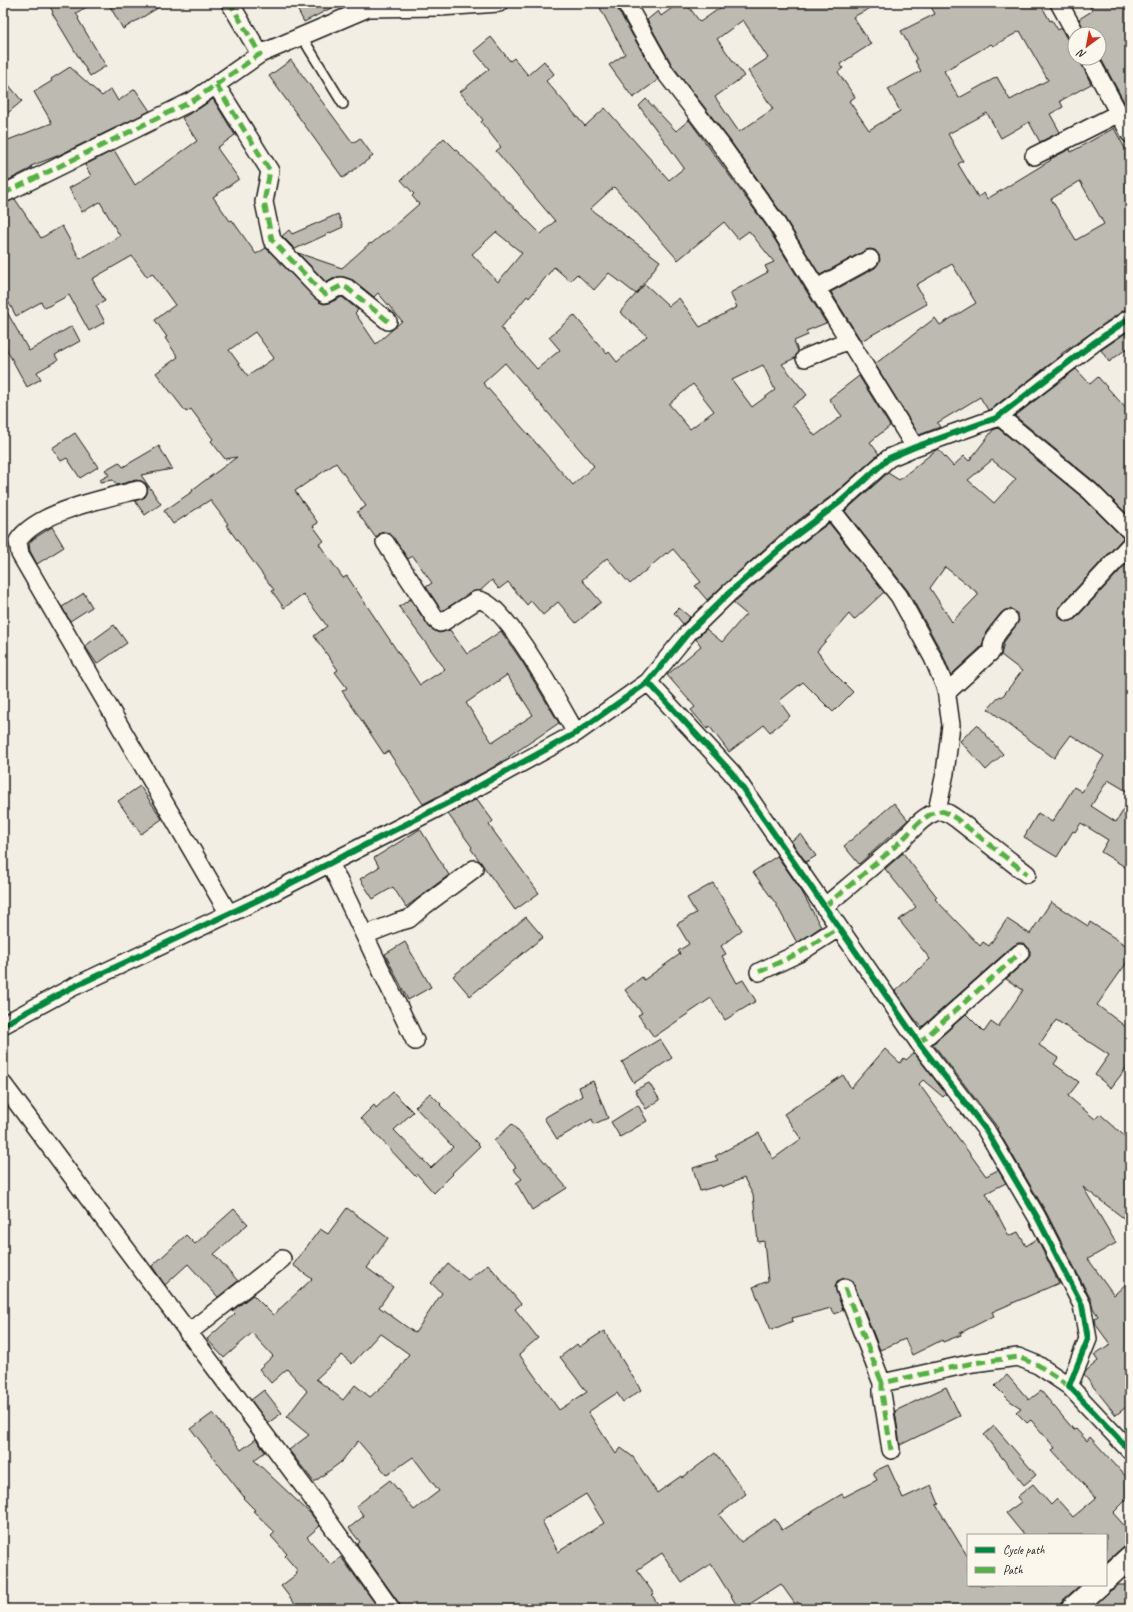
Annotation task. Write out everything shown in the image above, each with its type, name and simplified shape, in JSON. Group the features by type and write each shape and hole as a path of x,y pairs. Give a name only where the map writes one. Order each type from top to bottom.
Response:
{"street":[{"path":"230,3 260,54"},
{"path":"3,194 85,152 194,100 260,54 368,8 440,7 500,3"},
{"path":"626,3 664,71 721,145 775,221 915,447"},
{"path":"1059,3 1072,26"},
{"path":"1093,66 1130,134"},
{"path":"216,84 270,172 264,202 272,240 325,294 341,286 347,288 388,321"},
{"path":"1034,156 1119,113"},
{"path":"817,288 870,259"},
{"path":"3,1026 71,988 230,914 464,795 576,733 648,682 688,633 730,592 795,536 831,509 889,458 999,416 1095,342 1130,318"},
{"path":"805,358 849,340"},
{"path":"999,416 1090,491 1130,531"},
{"path":"138,490 74,506 27,530 18,540 18,548 20,554 230,914"},
{"path":"831,509 899,596 933,658 947,692 951,725 945,773 937,811"},
{"path":"385,542 436,620 440,623 477,600 485,601 500,616 532,658 576,733"},
{"path":"1068,612 1130,544"},
{"path":"947,692 992,651 991,644 995,636 1009,619"},
{"path":"648,682 732,773 919,1044 986,1130 1037,1217 1082,1306 1088,1339 1069,1386"},
{"path":"824,907 876,864 924,818 937,811 945,812 958,820 1027,874"},
{"path":"330,863 415,1041"},
{"path":"364,935 409,919 474,869"},
{"path":"759,972 799,953 838,928"},
{"path":"919,1044 1020,953"},
{"path":"3,1084 307,1491 390,1609"},
{"path":"188,1333 282,1260"},
{"path":"845,1288 882,1384 882,1393 891,1450"},
{"path":"882,1384 973,1363 1018,1357 1038,1364 1069,1386 1130,1451"},
{"path":"1107,1578 1130,1557"},
{"path":"1072,1609 1098,1586"}],"lane":[{"path":"302,37 342,104"}],"building":[{"path":"48,3 94,3 76,13 79,18 78,19 106,66 90,76 52,13 53,12"},
{"path":"108,3 166,3 123,29"},
{"path":"294,3 341,3 304,22"},
{"path":"610,3 616,3 617,8 658,80 633,98 609,65 625,54 600,8"},
{"path":"679,3 686,3 700,22 727,3 880,3 853,17 871,44 840,64 843,68 838,72 855,97 849,101 869,130 900,111 888,89 921,71 915,61 917,60 901,31 935,14 929,3 1040,3 1050,21 1052,20 1058,30 1061,28 1067,39 1067,66 1083,66 1091,84 1060,101 1063,107 1050,114 1060,132 1040,142 1029,122 1001,138 987,113 948,134 963,161 958,164 978,197 984,193 987,199 1051,160 1050,159 1070,149 1071,152 1114,128 1128,154 1125,155 1130,165 1130,308 1124,310 1061,354 1062,355 991,409 988,410 980,397 937,423 940,427 919,435 875,364 935,318 940,325 976,303 952,264 916,285 927,304 861,341 831,292 875,268 880,260 879,255 875,250 866,250 820,275 783,215 729,139 672,65 647,20 658,11 661,16","holes":["743,20 768,58 748,71 773,109 739,132 715,97 744,76 717,39","1020,31 1048,80 1010,100 997,77 959,98 944,71 991,44 993,46","1080,181 1104,224 1076,240 1051,199"]},
{"path":"1088,3 1130,3 1130,113 1105,66 1107,66 1107,26 1082,26 1079,19 1092,11"},
{"path":"491,37 510,61 514,58 528,75 544,61 554,74 546,81 585,126 605,108 669,180 684,168 639,106 646,99 676,131 689,120 767,227 826,323 806,331 808,335 794,341 798,351 795,358 782,364 807,395 792,406 815,436 842,416 829,399 859,376 890,426 870,442 879,454 834,494 788,528 707,600 695,586 701,582 673,549 667,554 666,553 630,584 607,558 582,580 601,602 576,623 558,602 543,615 531,601 527,605 508,582 499,589 492,580 480,591 472,592 442,611 426,587 432,583 413,556 408,559 389,533 380,533 376,538 357,512 366,506 336,463 295,491 318,523 313,526 324,541 319,544 343,578 347,576 420,685 445,669 399,607 410,599 430,628 439,633 450,630 467,654 501,631 523,663 559,723 492,768 423,804 388,751 384,754 342,691 347,688 335,672 338,670 314,636 327,626 303,594 284,608 272,591 274,590 226,525 228,524 210,500 173,524 164,511 237,457 225,459 211,441 213,439 191,409 186,412 156,373 178,357 165,338 167,337 155,320 175,305 152,273 147,277 132,256 92,279 105,301 96,306 105,322 89,331 69,295 45,308 41,302 16,316 3,292 3,204 15,199 41,238 62,226 80,259 120,236 100,202 82,212 69,188 91,176 85,165 114,150 135,185 197,141 182,118 213,99 235,135 217,148 239,179 213,197 230,221 232,220 256,254 266,248 319,302 324,304 329,303 342,297 358,310 355,313 376,344 402,321 378,293 374,297 353,280 344,277 337,277 326,282 298,253 342,268 370,243 371,244 387,232 419,204 412,196 414,194 401,180 444,138 541,234 555,221 496,151 501,147 481,122 483,120 460,92 489,69 474,51","holes":["614,187 678,260 724,222 738,239 749,231 774,262 765,266 768,272 730,293 737,307 700,327 679,298 669,306 645,284 620,312 647,336 617,362 609,352 607,354 574,315 549,337 560,350 537,369 501,328 527,296 529,298 554,267 570,281 577,274 594,290 609,273 636,294 660,261 590,209","496,232 522,253 498,282 472,254","255,332 274,358 248,376 229,350","505,363 594,466 573,485 483,383","763,365 775,390 752,407 732,380","693,384 714,411 690,429 669,404","507,675 533,715 492,742 466,703"]},
{"path":"291,60 353,143 360,138 373,156 343,178 269,76"},
{"path":"70,67 102,96 111,89 118,101 135,89 150,111 57,156 31,166 32,168 3,183 3,142 52,123 34,92 52,81 51,79"},
{"path":"3,78 22,101 3,117"},
{"path":"338,214 343,227 295,249 282,236 289,230 292,234"},
{"path":"3,305 29,351 72,326 80,341 55,355 58,360 37,372 41,379 27,387 3,343"},
{"path":"1130,330 1130,346 1109,362 1101,350"},
{"path":"1076,369 1090,384 1098,377 1130,413 1130,517 1096,483 1015,416"},
{"path":"998,428 1083,498 1123,538 1061,605 1058,610 1061,619 1066,622 1075,619 1130,560 1130,793 1108,780 1091,806 1116,822 1130,800 1130,870 1101,852 1108,840 1081,823 1075,832 1073,831 1057,857 1024,837 1038,813 1052,822 1074,787 1082,792 1104,756 1071,735 1054,758 988,709 1000,696 1002,697 1022,671 1001,655 1004,642 1019,621 1016,612 1010,609 1001,613 986,632 982,646 951,675 942,653 908,591 845,511 888,473 899,480 938,449 953,466 964,456 969,461 993,430","holes":["992,460 1016,479 994,503 968,480","945,567 979,594 952,622 930,588"]},
{"path":"75,433 98,467 80,478 67,458 61,461 52,448"},
{"path":"159,446 172,469 141,475 161,504 145,515 135,501 145,497 148,487 145,483 136,480 117,485 113,480 100,482 100,480 109,475 105,470 119,462 123,467"},
{"path":"829,523 884,592 854,620 849,614 817,651 832,671 853,692 833,712 803,682 779,701 790,716 770,732 764,725 729,752 710,727 707,729 691,710 695,707 667,675 701,646 696,639 706,629 722,642 746,614 733,603 801,544"},
{"path":"52,527 64,547 37,564 30,551 29,544 33,539"},
{"path":"84,593 92,607 70,621 62,607"},
{"path":"679,608 690,617 683,624 674,613"},
{"path":"114,625 127,643 97,664 85,646"},
{"path":"977,725 1003,754 986,770 960,741"},
{"path":"140,786 162,819 141,834 118,801"},
{"path":"477,799 493,821 489,825 539,893 515,910 448,814"},
{"path":"894,803 908,820 859,864 844,846"},
{"path":"420,829 449,875 406,907 393,887 373,899 360,879 379,867 374,858"},
{"path":"801,834 816,856 806,862 791,841"},
{"path":"903,853 937,897 935,899 980,946 983,942 989,946 1007,919 1030,934 1051,902 1088,926 1090,922 1130,948 1130,958 1097,1005 1130,1030 1130,1063 1111,1088 1095,1075 1109,1055 1056,1020 1039,1045 1058,1058 1054,1064 1079,1082 1068,1096 1095,1119 1100,1114 1130,1141 1130,1223 1083,1187 1116,1243 1088,1259 1114,1295 1130,1280 1130,1404 1116,1415 1084,1375 1086,1371 1098,1361 1094,1355 1110,1344 1096,1325 1095,1318 1098,1316 1093,1308 1091,1300 1046,1212 997,1129 998,1128 933,1044 966,1014 984,1032 991,1022 998,1027 1023,990 1006,979 1027,960 1030,956 1030,951 1023,943 1018,943 1013,946 922,1027 913,1017 895,991 930,959 899,920 916,907 885,869"},
{"path":"777,856 801,890 821,927 797,943 776,904 753,872"},
{"path":"713,883 742,930 721,946 726,954 722,956 737,983 743,980 756,1001 725,1020 711,998 654,1037 638,1015 642,1013 625,990 642,977 644,980 680,954 678,951 689,944 677,924 696,913 687,898"},
{"path":"526,917 543,937 470,996 453,976"},
{"path":"405,942 431,987 408,1000 385,954"},
{"path":"660,1039 672,1058 634,1083 622,1062"},
{"path":"885,1049 900,1063 904,1058 906,1060 914,1053 946,1094 943,1097 923,1080 919,1084 986,1176 998,1170 1006,1183 986,1193 1009,1236 1018,1232 1026,1246 1037,1239 1059,1283 992,1312 994,1316 960,1333 961,1335 943,1342 942,1340 912,1355 905,1339 880,1350 854,1284 852,1280 847,1278 837,1281 835,1287 843,1310 835,1314 831,1308 792,1318 793,1321 771,1330 753,1287 768,1281 764,1241 758,1242 753,1195 744,1178 722,1187 721,1185 700,1191 693,1168 718,1160 715,1156 759,1133 773,1159 801,1139 784,1114 843,1075 851,1088"},
{"path":"593,1081 608,1118 594,1124 592,1119 557,1139 544,1118 582,1096 579,1087"},
{"path":"649,1083 660,1100 646,1109 635,1090"},
{"path":"393,1092 413,1112 394,1130 431,1168 453,1147 415,1107 430,1093 480,1146 434,1193 417,1174 415,1176 361,1118 374,1105 376,1108"},
{"path":"638,1105 647,1121 620,1137 611,1122"},
{"path":"512,1124 567,1188 532,1210 516,1183 522,1179 513,1169 516,1167 494,1141"},
{"path":"347,1208 388,1238 367,1268 393,1287 379,1307 415,1333 442,1293 431,1283 448,1264 468,1280 488,1264 521,1304 515,1309 538,1338 519,1354 559,1410 587,1392 560,1357 577,1344 579,1347 604,1331 641,1390 623,1402 617,1393 588,1412 616,1454 621,1448 633,1457 657,1493 681,1476 682,1478 715,1453 746,1494 719,1515 741,1542 775,1519 782,1530 842,1494 844,1497 877,1480 873,1472 888,1465 903,1498 931,1485 939,1504 936,1505 967,1555 967,1586 1079,1586 1063,1600 1060,1605 1060,1609 803,1609 798,1602 795,1604 781,1584 742,1609 739,1609 711,1564 682,1583 662,1553 637,1570 654,1594 652,1595 661,1609 401,1609 399,1603 357,1544 360,1542 349,1528 364,1516 356,1506 390,1480 414,1510 439,1491 413,1457 387,1475 358,1441 341,1462 314,1482 289,1450 309,1435 287,1417 307,1391 287,1369 271,1383 259,1369 273,1356 252,1333 224,1358 207,1339 235,1314 232,1311 253,1295 273,1315 312,1279 293,1265 320,1229 328,1234","holes":["380,1333 409,1354 394,1376 370,1397 355,1385 343,1400 316,1379 342,1355 352,1364","586,1494 604,1523 558,1552 542,1521"]},
{"path":"234,1209 248,1224 214,1254 238,1281 218,1297 188,1264 165,1285 152,1266 186,1235 195,1244"},
{"path":"1007,1375 1029,1400 1041,1391 1074,1430 1076,1429 1087,1441 1090,1437 1130,1481 1130,1496 1113,1513 1130,1532 1130,1542 1107,1561 1107,1534 1023,1534 1006,1513 1021,1502 1017,1497 1033,1484 1051,1505 1057,1499 1073,1517 1096,1498 1052,1450 1055,1448 1031,1420 1027,1423 1016,1412 1021,1408 1010,1401 995,1386"},
{"path":"946,1387 960,1416 900,1445 895,1411"},
{"path":"264,1390 282,1413 268,1423 251,1400"},
{"path":"213,1413 241,1450 256,1439 265,1452 254,1460 311,1514 320,1526 307,1537 331,1565 341,1557 379,1609 299,1609 281,1586 297,1574 296,1572 298,1571 285,1556 287,1554 271,1536 275,1532 253,1511 255,1510 243,1498 244,1497 191,1429"},
{"path":"994,1426 1036,1475 1024,1485 984,1435"},
{"path":"1118,1585 1130,1585 1130,1609 1091,1609 1110,1591"}],"marked path":[{"path":"3,194 194,100 260,54 230,3"},
{"path":"216,85 270,171 264,202 272,240 325,294 341,286 347,288 388,321"},
{"path":"824,907 892,850 921,821 931,814 939,811 947,813 955,818 1027,874"},
{"path":"759,972 799,953 838,928"},
{"path":"919,1043 1020,953"},
{"path":"845,1288 882,1383"},
{"path":"891,1450 882,1393 882,1383 973,1363 1018,1357 1038,1365 1069,1386"}],"cycle path":[{"path":"3,1025 71,988 258,900 463,795 576,733 648,682 688,633 730,592 795,536 840,502 889,458 996,418 1095,342 1130,318"},
{"path":"648,682 732,773 919,1043 986,1130 1037,1217 1082,1305 1088,1339 1069,1386 1130,1451"}]}
